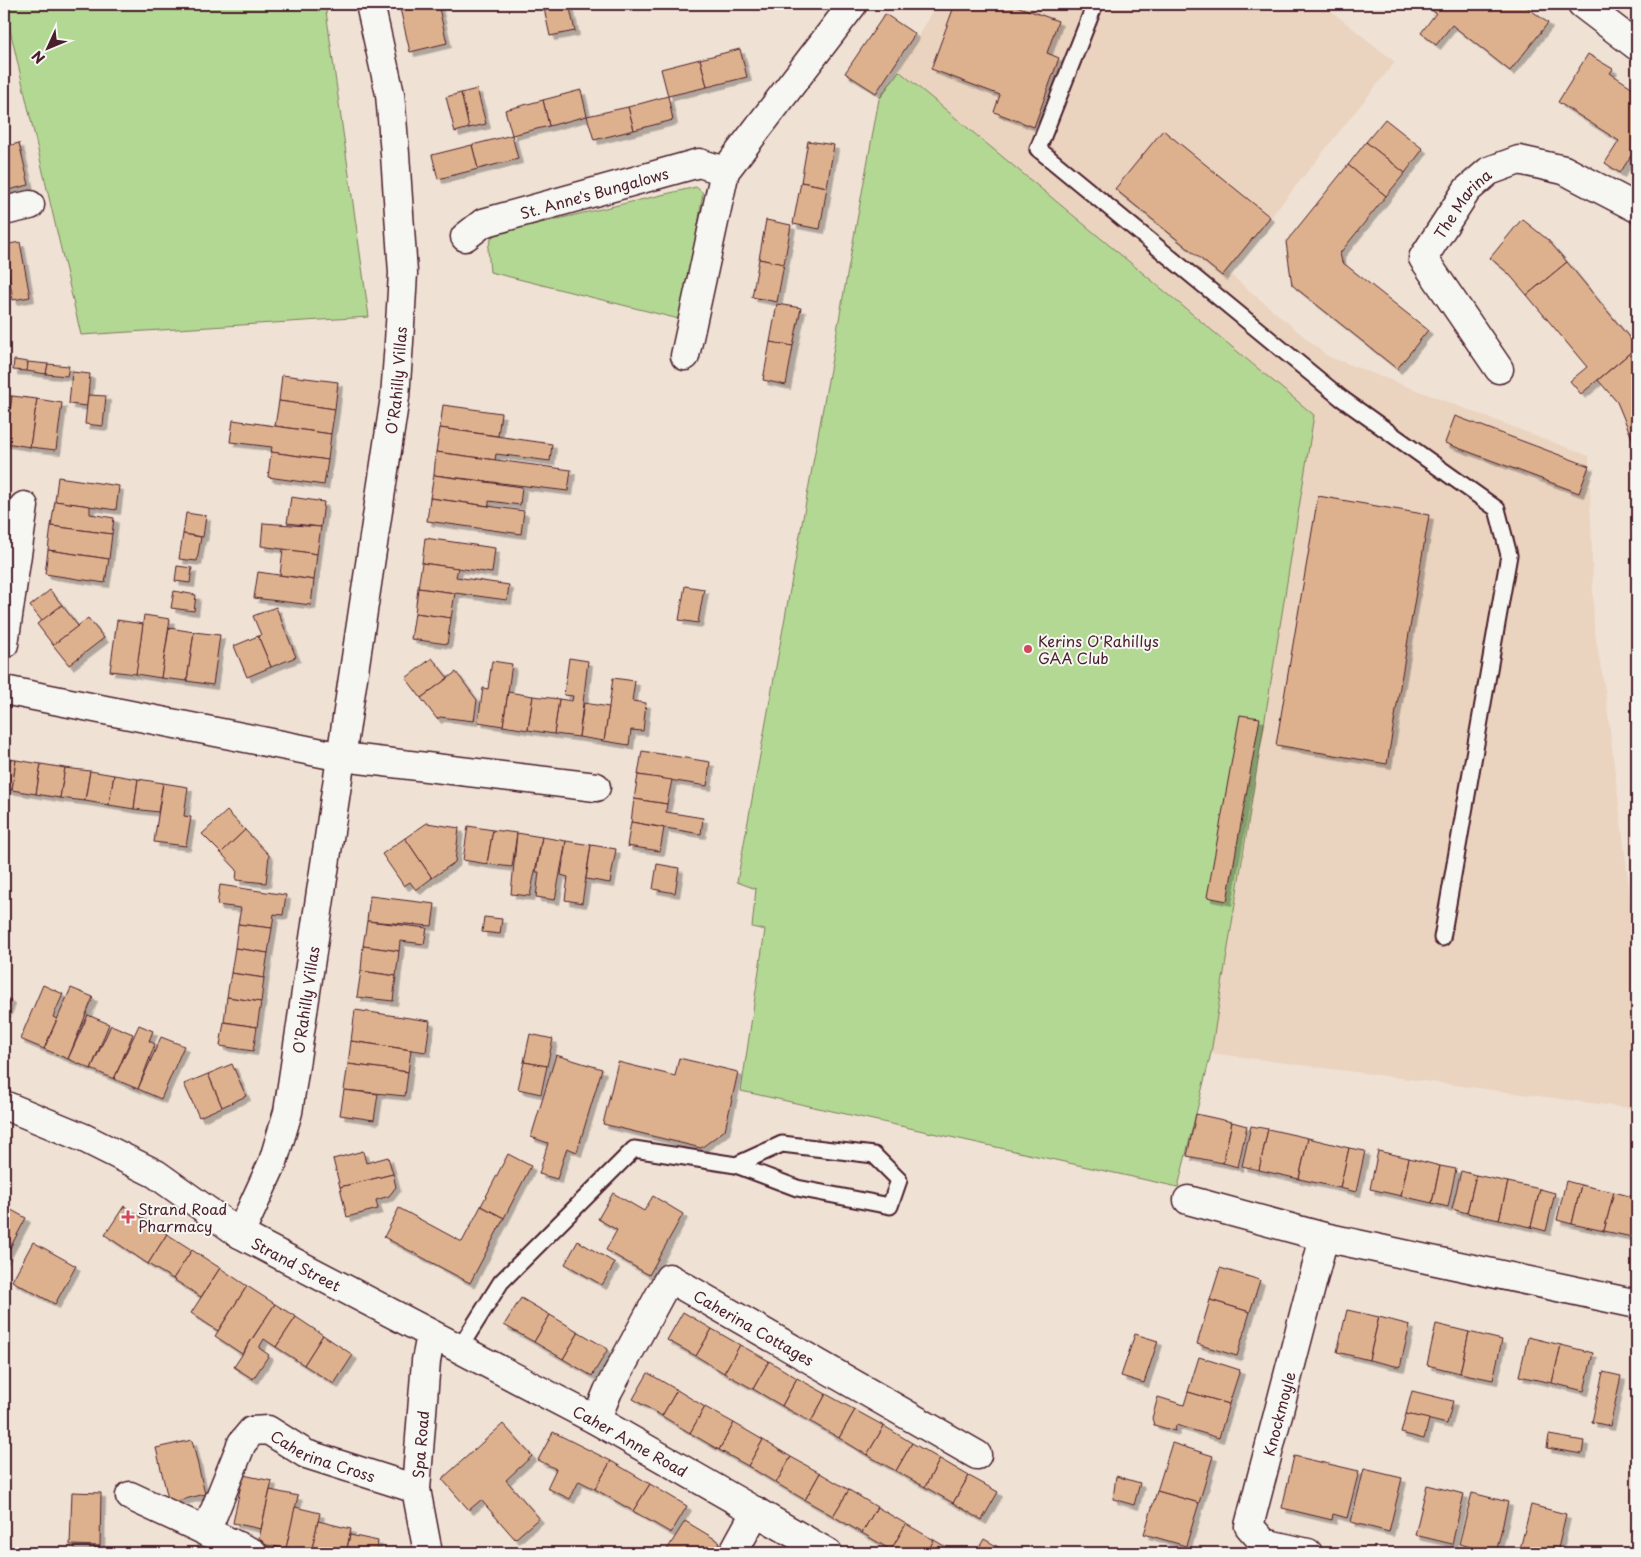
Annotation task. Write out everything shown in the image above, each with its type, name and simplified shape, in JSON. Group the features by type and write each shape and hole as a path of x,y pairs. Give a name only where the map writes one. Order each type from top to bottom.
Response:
{"street":[{"name":"O'Rahilly Villas","path":"240,1234 273,1162 288,1112 395,397 403,273 390,94 370,4"},
{"path":"685,356 725,171 853,4"},
{"path":"1582,4 1637,46"},
{"name":"The Marina","path":"1499,369 1423,258 1467,190 1489,171 1519,160 1564,170 1637,208"},
{"name":"St. Anne's Bungalows","path":"465,237 483,223 699,163 725,171"},
{"path":"4,211 30,205"},
{"path":"4,644 24,506"},
{"path":"4,690 342,757 596,787"},
{"name":"Strand Street","path":"4,1105 84,1138 156,1174 240,1234 431,1336"},
{"path":"1188,1200 1324,1237 1637,1304"},
{"name":"Knockmoyle","path":"1308,1553 1264,1543 1249,1526 1324,1237"},
{"name":"Caherina Cottages","path":"596,1420 608,1391 669,1278 977,1455"},
{"name":"Caher Anne Road","path":"431,1336 596,1420 828,1553"},
{"name":"Spa Road","path":"428,1553 416,1489 426,1361 431,1336"},
{"name":"Caherina Cross","path":"206,1532 242,1443 252,1431 268,1430 306,1454 416,1489"},
{"path":"130,1496 253,1553"},
{"path":"733,1553 756,1511"}],"lane":[{"path":"1096,4 1038,149 1341,398 1497,509 1509,555 1442,938"},
{"path":"459,1349 501,1282 634,1149 736,1165 797,1188 890,1206 899,1180 874,1154 782,1144 736,1165"}],"shaded area":[{"path":"937,4 1322,4 1395,62 1227,272 1327,356 1589,456 1594,628 1605,691 1637,952 1637,1109 1211,1053 1313,415 899,71"}],"green space":[{"path":"4,4 325,4 369,317 81,335"},
{"name":"Kerins O'Rahillys GAA Club","path":"899,71 1314,415 1211,1053 1178,1187 741,1091 765,930 752,927 756,889 737,882 879,99"},
{"path":"696,187 703,193 683,320 490,272 488,248 493,234"}],"building":[{"path":"399,4 438,4 447,43 410,52"},
{"path":"543,4 569,4 575,31 550,36"},
{"path":"955,4 1011,4 1058,21 1047,53 1059,58 1034,127 994,112 1000,95 931,69"},
{"path":"1424,4 1523,4 1548,23 1510,71 1452,25 1436,45 1421,33 1436,13"},
{"path":"885,14 915,34 876,93 845,73"},
{"path":"740,49 747,77 707,87 700,59"},
{"path":"1588,54 1613,69 1610,73 1636,90 1637,88 1637,153 1634,151 1620,173 1605,163 1619,141 1558,102"},
{"path":"700,59 707,87 668,96 661,69"},
{"path":"477,89 486,124 469,128 461,93"},
{"path":"581,90 587,116 549,126 543,100"},
{"path":"461,93 469,128 455,132 446,97"},
{"path":"668,96 673,120 634,130 628,107"},
{"path":"543,100 549,126 512,135 505,110"},
{"path":"628,107 634,130 594,140 587,116"},
{"path":"1385,119 1423,149 1405,173 1366,142"},
{"path":"1163,130 1270,217 1222,276 1115,189"},
{"path":"512,135 518,159 478,169 472,145"},
{"path":"808,141 834,145 827,187 801,182"},
{"path":"1366,142 1405,173 1386,196 1348,165"},
{"path":"19,143 29,185 4,191 4,147"},
{"path":"472,145 478,169 438,179 432,155"},
{"path":"1348,165 1386,196 1340,253 1342,262 1428,330 1397,369 1292,285 1286,242"},
{"path":"801,182 827,187 820,229 793,224"},
{"path":"1522,219 1548,240 1567,262 1527,295 1508,273 1490,258"},
{"path":"766,220 791,225 784,264 759,259"},
{"path":"20,242 30,297 13,300 4,245"},
{"path":"759,259 784,264 777,302 752,297"},
{"path":"1567,262 1637,347 1581,394 1570,381 1587,367 1527,295"},
{"path":"777,304 801,308 793,346 770,342"},
{"path":"770,342 793,346 786,385 763,380"},
{"path":"1637,347 1637,441 1632,438 1617,402 1598,380"},
{"path":"14,360 28,362 27,371 13,370"},
{"path":"28,362 48,364 46,374 27,371"},
{"path":"48,364 69,366 67,376 46,374"},
{"path":"72,372 90,374 87,406 69,404"},
{"path":"282,375 338,382 335,409 279,401"},
{"path":"4,395 12,396 6,443 4,443"},
{"path":"88,395 106,396 103,426 85,424"},
{"path":"12,396 37,399 30,447 6,443"},
{"path":"37,399 62,403 56,450 30,447"},
{"path":"279,401 335,409 331,434 275,426"},
{"path":"443,405 501,413 498,436 440,428"},
{"path":"1455,416 1589,466 1579,493 1445,443"},
{"path":"233,420 331,434 328,460 271,452 272,447 230,442"},
{"path":"440,428 552,444 550,461 496,454 495,460 436,452"},
{"path":"271,452 328,460 324,485 268,477"},
{"path":"436,452 571,470 568,491 434,475"},
{"path":"434,475 522,487 520,505 489,501 489,506 430,498"},
{"path":"58,477 119,486 116,510 55,501"},
{"path":"1318,496 1429,515 1387,764 1276,745"},
{"path":"291,497 324,502 321,527 287,523"},
{"path":"430,498 524,511 521,534 427,521"},
{"path":"55,501 90,506 90,514 114,518 112,534 51,526"},
{"path":"186,513 206,516 203,537 183,534"},
{"path":"263,523 321,527 317,554 261,546"},
{"path":"51,526 112,534 109,559 48,550"},
{"path":"183,534 201,537 197,561 179,559"},
{"path":"425,538 495,548 492,573 422,563"},
{"path":"283,549 317,554 314,580 280,575"},
{"path":"48,550 109,559 105,583 45,574"},
{"path":"422,563 458,568 456,577 509,585 507,600 418,588"},
{"path":"177,566 192,568 190,583 175,581"},
{"path":"258,572 314,580 311,605 254,598"},
{"path":"685,586 704,589 698,623 679,620"},
{"path":"418,588 455,593 451,618 415,613"},
{"path":"50,590 62,605 42,621 30,606"},
{"path":"174,591 196,595 194,611 171,608"},
{"path":"62,605 78,626 53,645 37,624"},
{"path":"276,607 296,657 271,667 258,636 261,635 253,616"},
{"path":"415,613 451,618 447,644 411,639"},
{"path":"144,615 170,619 161,678 136,674"},
{"path":"88,618 104,638 69,665 53,645"},
{"path":"117,620 143,624 136,674 110,671"},
{"path":"169,628 194,632 187,681 161,678"},
{"path":"194,632 220,635 213,685 187,681"},
{"path":"258,636 271,667 247,677 234,646"},
{"path":"432,658 448,678 421,698 406,678"},
{"path":"569,658 588,661 579,737 554,734 559,699 572,701 573,696 564,695"},
{"path":"492,661 512,664 503,726 478,722 483,688 488,689"},
{"path":"456,672 477,700 474,721 440,717 437,719 421,698"},
{"path":"613,678 635,681 632,701 646,703 643,731 631,730 629,745 604,741"},
{"path":"508,692 533,696 528,730 503,726"},
{"path":"533,696 559,699 554,734 528,730"},
{"path":"584,703 609,707 604,741 579,737"},
{"path":"1240,715 1260,718 1227,901 1207,897"},
{"path":"642,751 710,762 707,786 638,775"},
{"path":"4,758 16,760 12,790 4,789"},
{"path":"16,760 41,764 36,794 12,790"},
{"path":"41,764 65,768 60,798 36,794"},
{"path":"65,768 90,771 85,801 60,798"},
{"path":"90,771 114,775 109,805 85,801"},
{"path":"114,775 138,779 134,809 109,805"},
{"path":"638,775 672,780 667,804 634,799"},
{"path":"138,779 163,783 158,812 134,809"},
{"path":"163,783 188,787 184,816 191,817 186,846 154,842"},
{"path":"634,799 667,804 666,812 703,818 701,834 631,822"},
{"path":"227,811 245,830 221,853 202,834"},
{"path":"631,822 664,828 660,851 627,846"},
{"path":"427,823 459,828 455,862 432,878 405,838"},
{"path":"468,826 493,830 487,864 463,860"},
{"path":"245,830 269,855 266,883 236,880 237,870 221,853"},
{"path":"493,830 517,833 512,867 487,864"},
{"path":"517,833 542,837 530,896 511,894"},
{"path":"542,837 566,841 555,900 536,897 539,872 536,872"},
{"path":"405,838 432,878 416,890 410,882 404,886 382,854"},
{"path":"566,841 591,845 582,903 565,900 568,877 561,875"},
{"path":"591,845 616,849 610,883 586,879"},
{"path":"657,864 679,868 675,893 653,889"},
{"path":"220,885 286,895 283,915 274,914 272,928 238,924 241,908 217,905"},
{"path":"370,896 435,904 432,926 367,921"},
{"path":"484,917 502,919 500,934 482,932"},
{"path":"367,921 427,928 424,944 400,941 399,951 363,946"},
{"path":"238,924 272,928 268,953 235,948"},
{"path":"363,946 399,951 396,976 361,971"},
{"path":"235,948 268,953 264,978 231,973"},
{"path":"361,971 396,976 393,1001 357,997"},
{"path":"231,973 264,978 261,1002 227,997"},
{"path":"43,985 63,994 53,1017 57,1019 44,1049 20,1039"},
{"path":"71,988 93,997 68,1059 44,1049"},
{"path":"4,997 11,1000 4,1018"},
{"path":"227,997 261,1002 257,1027 224,1022"},
{"path":"355,1010 430,1021 426,1052 351,1041"},
{"path":"88,1015 109,1024 91,1069 68,1059"},
{"path":"224,1022 257,1027 253,1051 220,1046"},
{"path":"111,1025 133,1034 114,1079 91,1069"},
{"path":"139,1025 153,1031 149,1041 155,1044 138,1089 114,1079"},
{"path":"530,1034 553,1039 547,1066 524,1062"},
{"path":"161,1037 184,1046 161,1099 138,1089"},
{"path":"351,1041 411,1050 408,1072 348,1064"},
{"path":"556,1055 602,1069 577,1152 567,1148 557,1179 539,1174 548,1143 531,1137"},
{"path":"679,1058 738,1072 725,1130 701,1148 603,1124 618,1062 675,1076"},
{"path":"524,1062 547,1066 541,1094 518,1089"},
{"path":"232,1064 246,1096 222,1107 208,1074"},
{"path":"348,1064 408,1072 405,1096 344,1090"},
{"path":"208,1074 222,1107 199,1117 184,1084"},
{"path":"344,1090 378,1094 374,1120 340,1115"},
{"path":"1196,1114 1232,1122 1223,1163 1187,1156"},
{"path":"1232,1122 1247,1126 1238,1167 1223,1163"},
{"path":"1251,1126 1268,1129 1259,1170 1242,1166"},
{"path":"1268,1129 1308,1138 1299,1179 1259,1170"},
{"path":"1308,1138 1349,1148 1340,1188 1299,1179"},
{"path":"1349,1148 1365,1151 1356,1192 1340,1188"},
{"path":"363,1151 366,1163 388,1157 393,1174 340,1187 333,1159"},
{"path":"1378,1151 1409,1158 1401,1196 1370,1189"},
{"path":"508,1154 531,1166 504,1218 481,1206"},
{"path":"1409,1158 1440,1166 1432,1203 1401,1196"},
{"path":"1440,1166 1456,1169 1448,1207 1432,1203"},
{"path":"1461,1171 1476,1175 1467,1213 1452,1209"},
{"path":"393,1174 396,1187 389,1196 376,1200 378,1209 347,1217 340,1187"},
{"path":"1476,1175 1508,1182 1499,1220 1467,1213"},
{"path":"1566,1181 1581,1185 1572,1224 1557,1220"},
{"path":"1508,1182 1540,1189 1531,1227 1499,1220"},
{"path":"1581,1185 1614,1192 1604,1231 1572,1224"},
{"path":"1540,1189 1555,1193 1546,1231 1531,1227"},
{"path":"1614,1192 1637,1198 1637,1238 1604,1231"},
{"path":"613,1193 644,1211 653,1196 683,1214 649,1275 606,1250 617,1230 598,1219"},
{"path":"4,1206 26,1218 4,1259"},
{"path":"124,1206 167,1234 148,1264 105,1235"},
{"path":"481,1206 504,1218 470,1283 384,1237 399,1208 462,1242"},
{"path":"167,1234 192,1250 173,1279 148,1264"},
{"path":"578,1241 615,1263 602,1285 565,1264"},
{"path":"33,1242 76,1266 55,1304 12,1281"},
{"path":"192,1250 220,1268 201,1297 173,1279"},
{"path":"220,1268 247,1286 218,1331 191,1313"},
{"path":"1220,1268 1260,1280 1250,1312 1210,1300"},
{"path":"247,1286 275,1304 242,1354 215,1336"},
{"path":"521,1298 550,1315 534,1342 504,1325"},
{"path":"1210,1300 1250,1312 1237,1356 1197,1344"},
{"path":"275,1304 296,1317 276,1347 264,1339 259,1348 269,1355 253,1379 234,1367"},
{"path":"1347,1310 1379,1317 1369,1360 1337,1352"},
{"path":"683,1312 712,1329 696,1356 667,1340"},
{"path":"550,1315 579,1332 563,1359 534,1342"},
{"path":"296,1317 323,1335 304,1365 276,1347"},
{"path":"1379,1317 1410,1325 1400,1367 1369,1360"},
{"path":"1436,1324 1469,1332 1460,1373 1427,1365"},
{"path":"712,1329 740,1345 724,1373 696,1356"},
{"path":"579,1332 608,1349 592,1376 563,1359"},
{"path":"1469,1332 1502,1340 1493,1380 1460,1373"},
{"path":"1135,1334 1158,1341 1144,1383 1121,1376"},
{"path":"323,1335 353,1355 334,1384 304,1365"},
{"path":"1528,1337 1561,1345 1552,1383 1519,1376"},
{"path":"740,1345 769,1361 753,1389 724,1373"},
{"path":"1561,1345 1593,1353 1584,1391 1552,1383"},
{"path":"1199,1357 1240,1370 1229,1404 1188,1392"},
{"path":"769,1361 797,1378 782,1406 753,1389"},
{"path":"1603,1372 1621,1376 1610,1426 1592,1422"},
{"path":"648,1373 677,1390 662,1416 633,1399"},
{"path":"797,1378 826,1394 811,1422 782,1406"},
{"path":"677,1390 705,1407 690,1433 662,1416"},
{"path":"1412,1391 1453,1401 1447,1424 1406,1414"},
{"path":"1188,1392 1229,1404 1219,1438 1176,1425 1175,1431 1154,1425 1152,1418 1158,1397 1184,1405"},
{"path":"826,1394 855,1410 839,1438 811,1422"},
{"path":"705,1407 734,1423 719,1450 690,1433"},
{"path":"855,1410 884,1426 867,1455 839,1438"},
{"path":"1406,1414 1429,1419 1424,1439 1401,1433"},
{"path":"734,1423 763,1440 748,1466 719,1450"},
{"path":"503,1424 532,1456 506,1480 539,1518 515,1539 481,1500 469,1510 442,1479"},
{"path":"884,1426 912,1443 896,1471 867,1455"},
{"path":"553,1432 611,1461 595,1489 579,1481 570,1499 547,1488 556,1469 538,1460"},
{"path":"1549,1435 1584,1441 1582,1454 1547,1448"},
{"path":"192,1440 205,1494 169,1503 156,1448"},
{"path":"763,1440 791,1457 776,1483 748,1466"},
{"path":"912,1443 940,1459 925,1487 896,1471"},
{"path":"1172,1443 1213,1456 1199,1503 1157,1491"},
{"path":"1294,1456 1359,1471 1347,1518 1333,1514 1332,1520 1282,1508"},
{"path":"791,1457 820,1473 805,1500 776,1483"},
{"path":"940,1459 969,1476 953,1503 925,1487"},
{"path":"611,1461 650,1484 633,1511 595,1489"},
{"path":"1364,1469 1402,1478 1389,1532 1351,1522"},
{"path":"820,1473 849,1490 833,1516 805,1500"},
{"path":"243,1475 272,1481 261,1529 233,1523"},
{"path":"969,1476 998,1492 982,1520 953,1503"},
{"path":"1116,1476 1140,1483 1134,1505 1113,1499"},
{"path":"650,1484 687,1506 671,1533 633,1511"},
{"path":"1427,1485 1464,1494 1452,1544 1415,1535"},
{"path":"270,1490 298,1496 286,1549 258,1543"},
{"path":"849,1490 877,1507 862,1533 833,1516"},
{"path":"1157,1491 1199,1503 1186,1546 1144,1534"},
{"path":"72,1492 101,1493 100,1546 70,1545"},
{"path":"1472,1493 1508,1502 1496,1553 1459,1544"},
{"path":"1531,1505 1566,1514 1557,1553 1519,1553"},
{"path":"295,1507 320,1513 311,1553 285,1553"},
{"path":"877,1507 906,1524 891,1550 862,1533"},
{"path":"318,1521 351,1529 346,1553 311,1553"},
{"path":"685,1521 720,1542 713,1553 665,1553"},
{"path":"906,1524 934,1540 927,1553 896,1553 891,1550"},
{"path":"350,1535 378,1541 376,1553 346,1553"},
{"path":"984,1539 1007,1552 976,1553"},
{"path":"934,1540 956,1553 927,1553"}],"place":[{"name":"Kerins O'Rahillys GAA Club","path":"1028,649"},
{"name":"Strand Road Pharmacy","path":"128,1217"}]}
